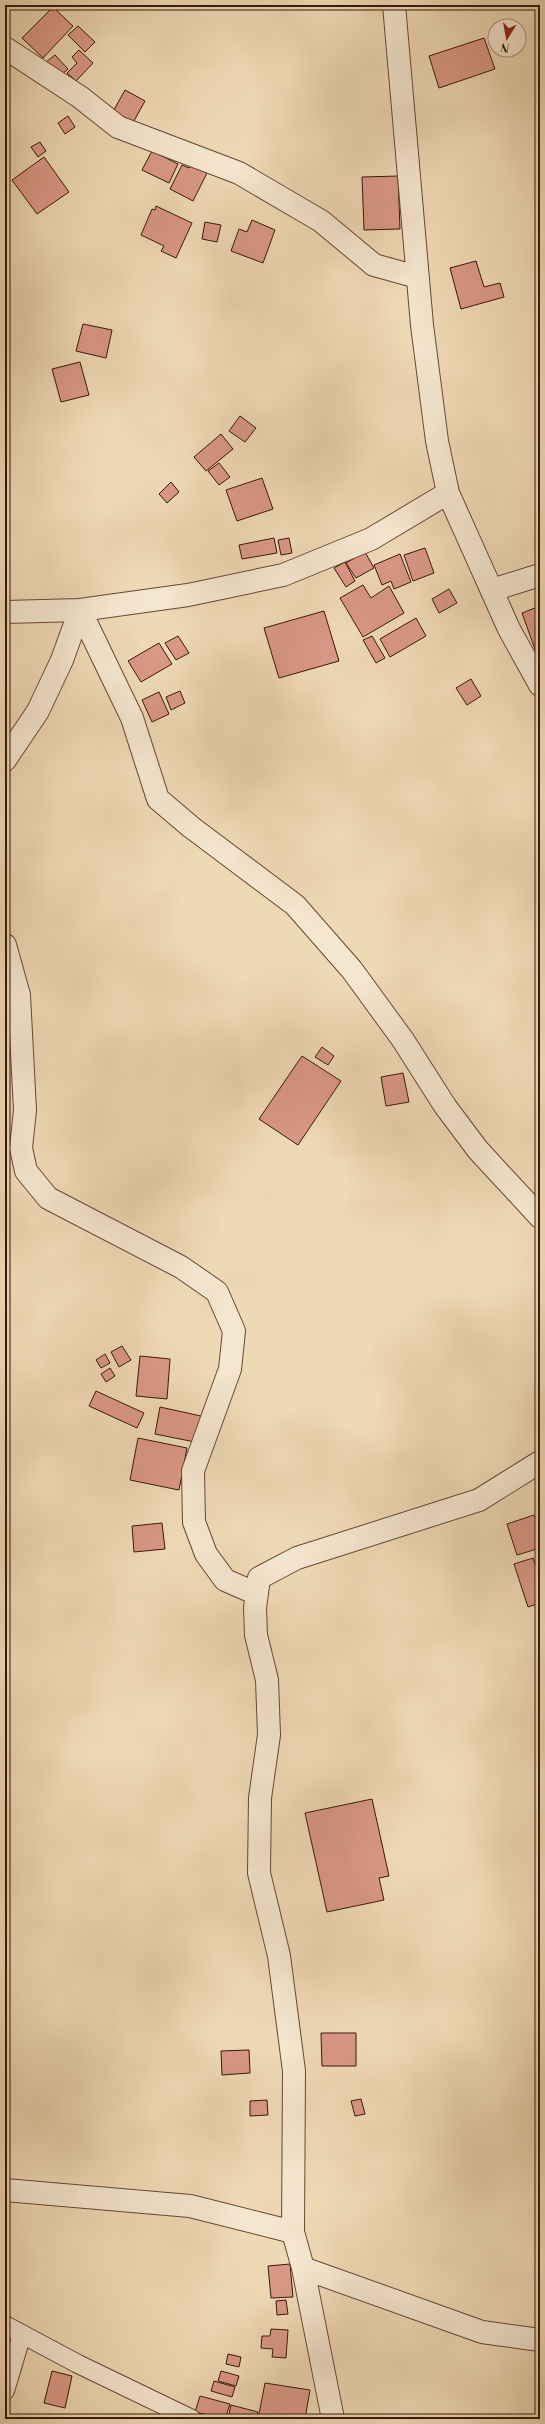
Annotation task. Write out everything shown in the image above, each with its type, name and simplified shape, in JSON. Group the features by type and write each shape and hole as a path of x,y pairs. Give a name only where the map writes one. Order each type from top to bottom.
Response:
{"street":[{"path":"394,5 417,277 437,441 448,493 509,629 540,685"},
{"path":"5,48 80,97 118,127 239,173 321,221 374,265 417,277"},
{"path":"5,612 80,610 188,595 283,575 370,539 448,493"},
{"path":"492,590 540,575"},
{"path":"5,760 38,711 62,660 80,610"},
{"path":"80,610 132,718 158,799 192,827 295,905 352,970 478,1150 540,1217"},
{"path":"5,945 19,995 25,1110 20,1148 26,1171 48,1198 181,1267 217,1292 234,1331 230,1369 193,1471 194,1522 206,1554 225,1580 257,1594"},
{"path":"333,2419 303,2268 293,2232 294,2071 279,1956 259,1872 260,1798 269,1734 267,1680 256,1635 259,1578 297,1558 478,1500 540,1462"},
{"path":"5,2190 190,2206 293,2232"},
{"path":"303,2268 482,2332 540,2340"}],"lane":[{"path":"5,2325 139,2395 192,2419"},
{"path":"5,2391 22,2334"}],"building":[{"path":"53,7 73,26 43,58 22,38"},
{"path":"78,26 95,42 85,52 68,35"},
{"path":"484,38 487,46 487,58 491,58 495,69 439,88 429,56"},
{"path":"79,50 93,63 76,81 67,73 77,63 72,57"},
{"path":"55,55 68,69 58,78 45,63"},
{"path":"125,90 145,101 130,128 110,117"},
{"path":"68,116 75,127 65,134 58,123"},
{"path":"40,142 46,151 38,157 31,147"},
{"path":"152,151 178,164 169,183 142,170"},
{"path":"44,157 69,192 37,214 12,180"},
{"path":"192,161 209,169 193,201 170,189 182,165 189,168"},
{"path":"398,176 400,229 364,230 362,177"},
{"path":"156,206 192,223 176,258 161,251 164,246 141,235 152,209 155,210"},
{"path":"252,220 275,230 263,263 231,251 239,229 247,232"},
{"path":"205,222 221,225 217,242 202,239"},
{"path":"476,261 484,287 500,283 504,297 461,309 450,268"},
{"path":"83,324 112,330 106,358 76,351"},
{"path":"80,362 89,395 61,402 52,369"},
{"path":"240,416 256,428 245,442 229,431"},
{"path":"221,434 233,449 206,471 194,457"},
{"path":"219,463 230,477 219,485 208,471"},
{"path":"262,478 273,509 237,521 226,490"},
{"path":"171,482 179,492 167,503 159,494"},
{"path":"274,538 277,553 242,559 239,545"},
{"path":"289,538 292,553 281,555 278,540"},
{"path":"425,548 434,573 413,581 404,555"},
{"path":"365,552 374,568 356,578 346,563"},
{"path":"400,554 411,582 394,589 391,581 382,585 374,565"},
{"path":"345,562 355,581 346,587 334,568"},
{"path":"363,585 371,598 389,586 404,613 363,637 340,598"},
{"path":"449,589 457,603 439,613 432,599"},
{"path":"540,606 540,650 536,652 522,613"},
{"path":"324,611 339,661 279,678 264,628"},
{"path":"416,618 426,636 390,657 380,639"},
{"path":"178,636 189,653 176,660 165,643"},
{"path":"372,636 385,658 376,663 363,640"},
{"path":"159,643 172,664 141,682 128,661"},
{"path":"471,679 481,696 467,705 456,688"},
{"path":"180,691 185,703 171,710 166,697"},
{"path":"159,692 169,714 152,722 142,700"},
{"path":"322,1047 334,1056 328,1065 315,1057"},
{"path":"302,1056 341,1081 298,1145 259,1119"},
{"path":"403,1073 409,1102 386,1106 381,1077"},
{"path":"122,1346 131,1360 119,1367 111,1352"},
{"path":"105,1354 110,1363 101,1368 96,1360"},
{"path":"140,1356 170,1359 167,1399 136,1396"},
{"path":"110,1368 115,1376 106,1382 101,1374"},
{"path":"96,1391 144,1413 137,1428 89,1406"},
{"path":"160,1407 201,1416 195,1442 155,1434"},
{"path":"138,1438 187,1448 179,1490 130,1480"},
{"path":"534,1515 540,1533 540,1548 517,1555 507,1524"},
{"path":"162,1523 165,1549 134,1552 132,1526"},
{"path":"533,1558 540,1579 540,1603 528,1607 514,1564"},
{"path":"372,1799 389,1876 379,1878 384,1900 327,1912 305,1813"},
{"path":"321,2033 356,2033 356,2066 322,2066"},
{"path":"249,2050 250,2073 222,2075 221,2051"},
{"path":"361,2099 365,2114 355,2116 351,2101"},
{"path":"267,2100 268,2115 250,2116 250,2101"},
{"path":"290,2264 293,2297 271,2298 268,2266"},
{"path":"286,2300 288,2314 277,2315 276,2301"},
{"path":"271,2329 288,2330 286,2358 272,2357 273,2349 261,2348 262,2336 270,2336"},
{"path":"228,2354 241,2357 239,2367 226,2364"},
{"path":"52,2371 72,2376 65,2408 44,2403"},
{"path":"221,2371 239,2376 236,2386 218,2381"},
{"path":"214,2381 235,2387 232,2397 211,2391"},
{"path":"265,2383 310,2390 305,2419 258,2419"},
{"path":"200,2396 230,2404 225,2419 195,2412"},
{"path":"231,2405 258,2412 256,2419 228,2419"}]}
